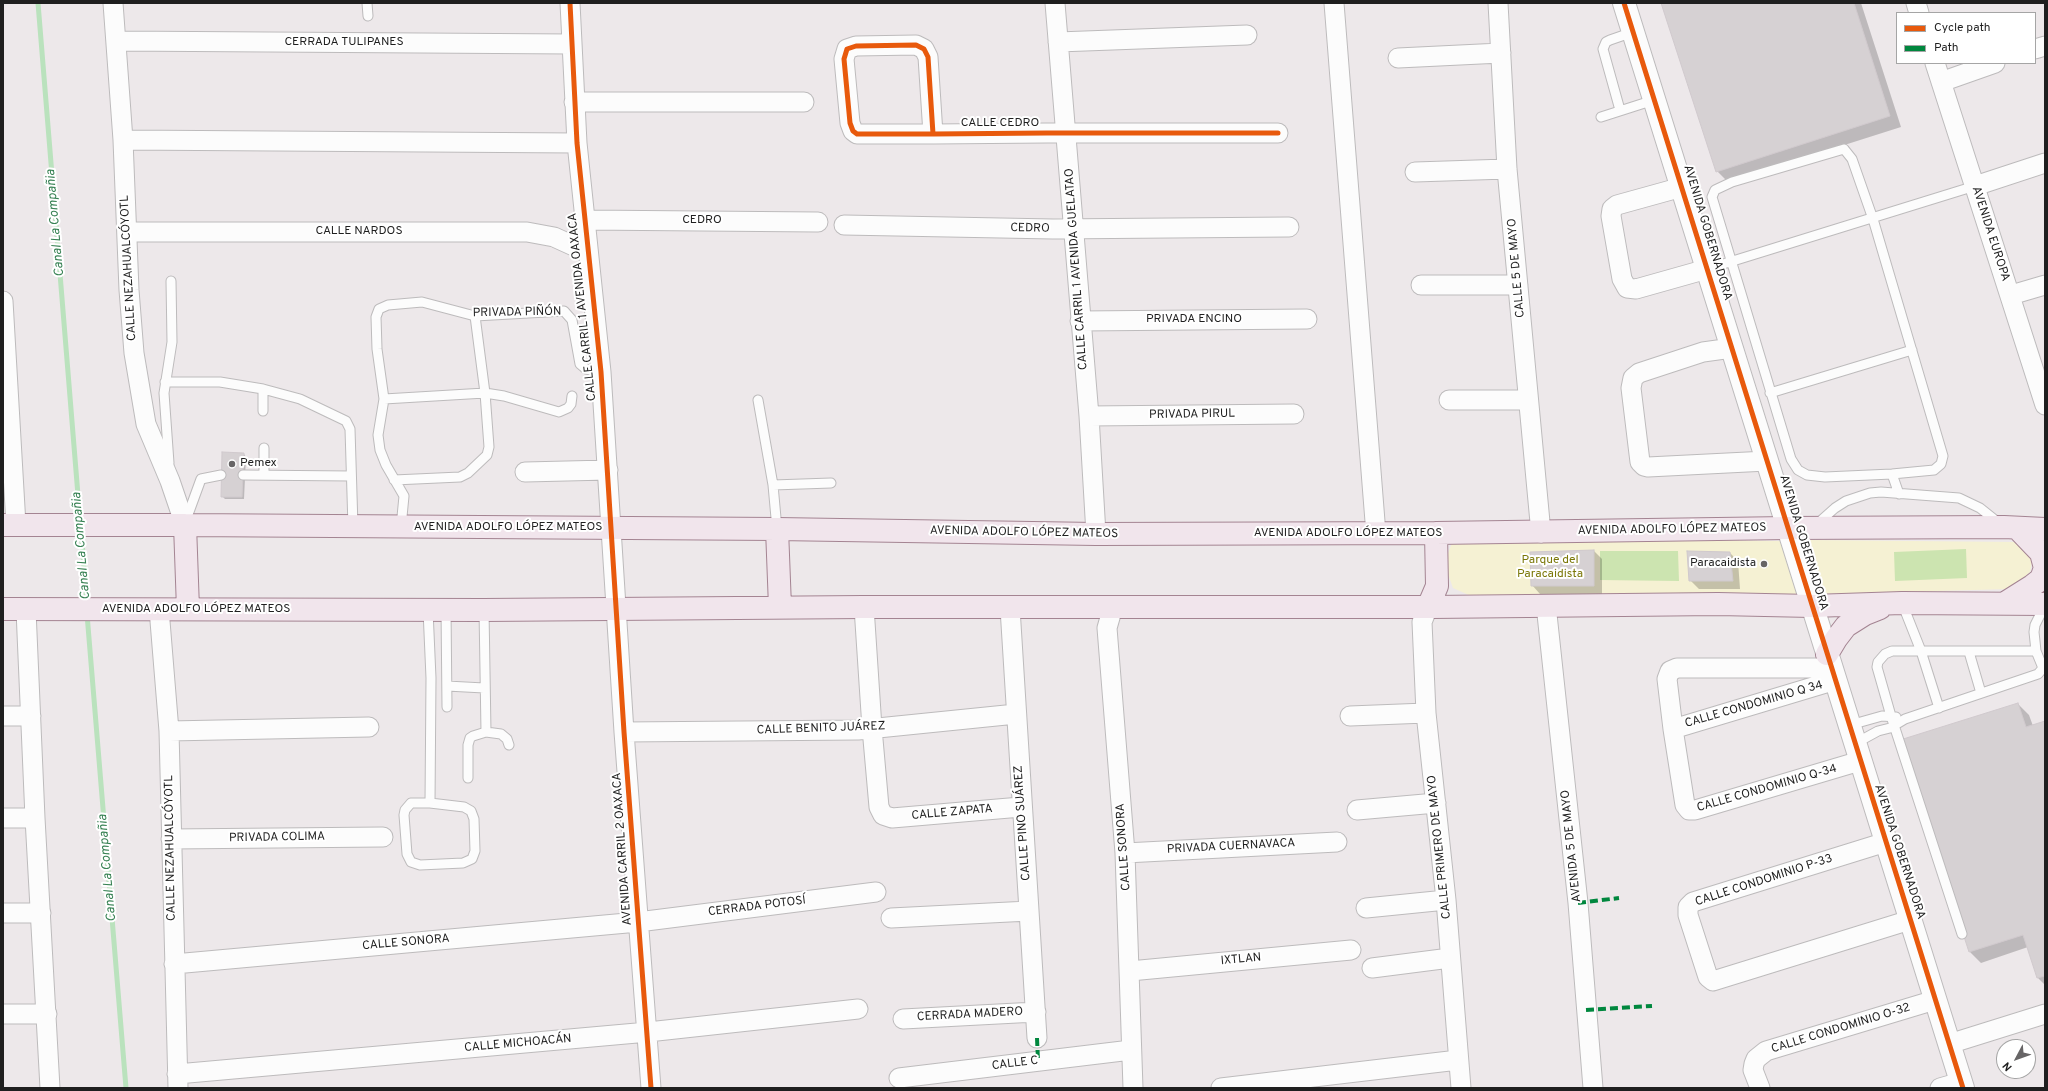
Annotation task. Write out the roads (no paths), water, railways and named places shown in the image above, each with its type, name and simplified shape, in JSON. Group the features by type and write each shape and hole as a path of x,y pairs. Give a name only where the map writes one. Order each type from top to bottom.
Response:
{"main road":[{"name":"AVENIDA ADOLFO LÓPEZ MATEOS","path":"9,525 185,524 353,527 777,529 1096,534 1436,534 1788,528 2045,529"},
{"path":"185,524 188,608"},
{"path":"2005,603 2032,586 2040,579 2045,568 2041,553 2011,528"},
{"path":"777,529 780,607"},
{"path":"1428,607 1437,586 1436,534"},
{"name":"AVENIDA ADOLFO LÓPEZ MATEOS","path":"3,609 152,610 188,608 484,610 780,607 1010,608 1428,607 1718,604 1812,606 1897,603 2045,604"},
{"path":"1832,668 1836,639 1846,626 1865,614 1897,603"}],"street":[{"name":"CALLE NEZAHUALCÓYOTL","path":"113,3 117,41 123,140 134,353 146,424 170,481 185,524"},
{"path":"570,3 580,3"},
{"name":"CALLE CARRIL 1 AVENIDA OAXACA","path":"570,3 577,143 587,252 601,372 616,609"},
{"name":"CALLE CARRIL 1 AVENIDA GUELATAO","path":"1055,3 1067,133 1080,321 1089,416 1096,534"},
{"path":"1334,3 1376,534"},
{"name":"CALLE 5 DE MAYO","path":"1498,3 1507,169 1541,532"},
{"name":"AVENIDA GOBERNADORA","path":"1624,3 1949,1044 1955,1086"},
{"path":"1058,42 1247,35"},
{"name":"CERRADA TULIPANES","path":"117,41 572,44"},
{"name":"CALLE CEDRO","path":"933,134 928,57 924,49 916,45 856,46 847,49 844,59 850,123 853,131 862,134 933,134 1067,133 1278,133"},
{"path":"1398,58 1501,53"},
{"name":"AVENIDA EUROPA","path":"1935,64 2011,295 2045,405"},
{"path":"1941,82 1992,64"},
{"path":"574,102 804,102"},
{"path":"123,140 577,143"},
{"path":"1975,186 2045,164"},
{"path":"1415,172 1507,169"},
{"path":"1682,187 1617,205 1612,209 1611,216 1622,279 1627,288 1636,289 1707,269"},
{"name":"CEDRO","path":"585,220 818,222"},
{"name":"CEDRO","path":"844,226 1073,229 1290,228"},
{"name":"CALLE NARDOS","path":"127,232 527,232 554,236 587,252"},
{"path":"1421,285 1518,285"},
{"path":"2011,295 2045,285"},
{"path":"3,308 9,525"},
{"name":"PRIVADA ENCINO","path":"1080,321 1307,319"},
{"path":"1732,348 1703,352 1636,376 1631,383 1631,388 1640,462 1644,466 1648,467 1767,461"},
{"path":"1449,400 1528,400"},
{"name":"PRIVADA PIRUL","path":"1089,416 1294,414"},
{"path":"525,472 608,470"},
{"name":"AVENIDA 5 DE MAYO","path":"1546,605 1578,903 1593,1088"},
{"path":"864,607 872,728"},
{"name":"CALLE SONORA","path":"1113,607 1106,628 1125,853 1133,1088"},
{"name":"CALLE PRIMERO DE MAYO","path":"1428,607 1422,622 1426,713 1446,900 1461,1088"},
{"name":"CALLE PINO SUÁREZ","path":"1010,608 1037,1038"},
{"name":"AVENIDA CARRIL 2 OAXACA","path":"616,609 651,1088"},
{"path":"34,610 32,716 35,818 50,1088"},
{"name":"CALLE NEZAHUALCÓYOTL","path":"152,610 169,730 177,1081"},
{"name":"CALLE CONDOMINIO Q-34","path":"1832,668 1673,669 1668,674 1667,679 1685,805 1691,811 1854,743"},
{"name":"CALLE CONDOMINIO Q 34","path":"1673,729 1832,668"},
{"path":"1350,716 1426,713"},
{"name":"CALLE BENITO JUÁREZ","path":"624,732 872,728 1016,714"},
{"path":"3,716 32,716"},
{"path":"169,730 369,727"},
{"name":"CALLE ZAPATA","path":"872,728 879,807 883,815 892,818 1022,807"},
{"path":"1357,810 1436,803"},
{"path":"3,818 35,818"},
{"name":"PRIVADA COLIMA","path":"171,839 383,837"},
{"name":"PRIVADA CUERNAVACA","path":"1125,853 1338,842"},
{"name":"CALLE CONDOMINIO P-33","path":"1886,842 1693,902 1688,908 1688,915 1708,977 1713,981 1910,920"},
{"name":"CERRADA POTOSÍ","path":"638,922 876,892"},
{"path":"1366,908 1446,900"},
{"path":"891,918 1029,910"},
{"path":"3,913 41,913"},
{"name":"CALLE SONORA","path":"174,964 638,922"},
{"name":"IXTLAN","path":"1130,971 1351,950"},
{"path":"1372,968 1450,958"},
{"name":"CALLE CONDOMINIO O-32","path":"1760,1088 1753,1070 1756,1059 1766,1051 1935,1000"},
{"name":"CALLE MICHOACÁN","path":"177,1081 858,1009"},
{"name":"CERRADA MADERO","path":"903,1019 1036,1012"},
{"path":"3,1014 47,1014"},
{"path":"1949,1044 2045,1014"},
{"name":"CALLE C","path":"899,1078 1132,1050"},
{"path":"1221,1088 1458,1060"}],"lane":[{"path":"367,3 368,16"},
{"path":"1620,110 1603,49 1606,42 1633,32"},
{"path":"1601,117 1654,100"},
{"path":"1844,149 1852,158 1873,219 1943,460 1938,468 1934,470 1892,474 1825,477 1802,474 1794,466 1791,459 1770,393 1712,194 1718,188 1761,172 1844,149"},
{"path":"1707,269 1873,219 1975,186"},
{"path":"170,481 164,406 165,382 172,342 171,281"},
{"name":"PRIVADA PIÑÓN","path":"401,527 404,502 400,489 386,465 378,435 384,399 377,349 376,317 379,309 388,305 422,302 475,316 564,311 572,320 580,364 586,369 601,372"},
{"path":"394,480 460,477 488,455 489,447 485,393 475,316"},
{"path":"1770,393 1912,350"},
{"path":"165,382 220,382 263,389 300,399 346,421 350,430 353,527"},
{"path":"263,389 263,411"},
{"path":"384,399 485,393 504,396 559,412 568,408 571,404 572,396"},
{"path":"758,400 773,485 777,529"},
{"path":"264,448 264,475"},
{"path":"1892,474 1899,494"},
{"path":"185,524 198,482 204,477 221,475"},
{"path":"243,475 351,476"},
{"path":"773,485 831,483"},
{"path":"1812,529 1835,508 1854,497 1870,493 1959,498 1970,501 2011,528"},
{"path":"1897,603 1921,650 1939,708"},
{"path":"1854,743 1878,731 1895,726 1905,719 2038,674 2043,668 2036,651 2034,641 2035,625 2045,604"},
{"path":"437,610 447,686 447,707"},
{"path":"430,803 431,678 437,610"},
{"path":"484,610 484,688 486,732"},
{"path":"1962,934 1891,716 1877,667 1878,662 1884,654 1892,651 2036,651"},
{"path":"1968,652 1981,693"},
{"path":"447,686 484,688"},
{"path":"1854,743 1882,716 1905,719"},
{"path":"468,778 468,742 473,736 486,732 501,734 507,739 509,745"},
{"path":"411,803 430,803 464,807 471,811 474,819 475,851 472,859 463,863 420,865 411,862 408,858 405,810 411,803"}],"waterway":[{"name":"Canal La Compañia","path":"38,3 80,520"},
{"name":"Canal La Compañia","path":"81,530 87,604"},
{"name":"Canal La Compañia","path":"87,614 126,1088"}],"place":[{"name":"Pemex","path":"232,464"},
{"name":"Paracaidista","path":"1764,564"}],"park label":[{"name":"Parque del Paracaidista","path":"1550,568"}]}
